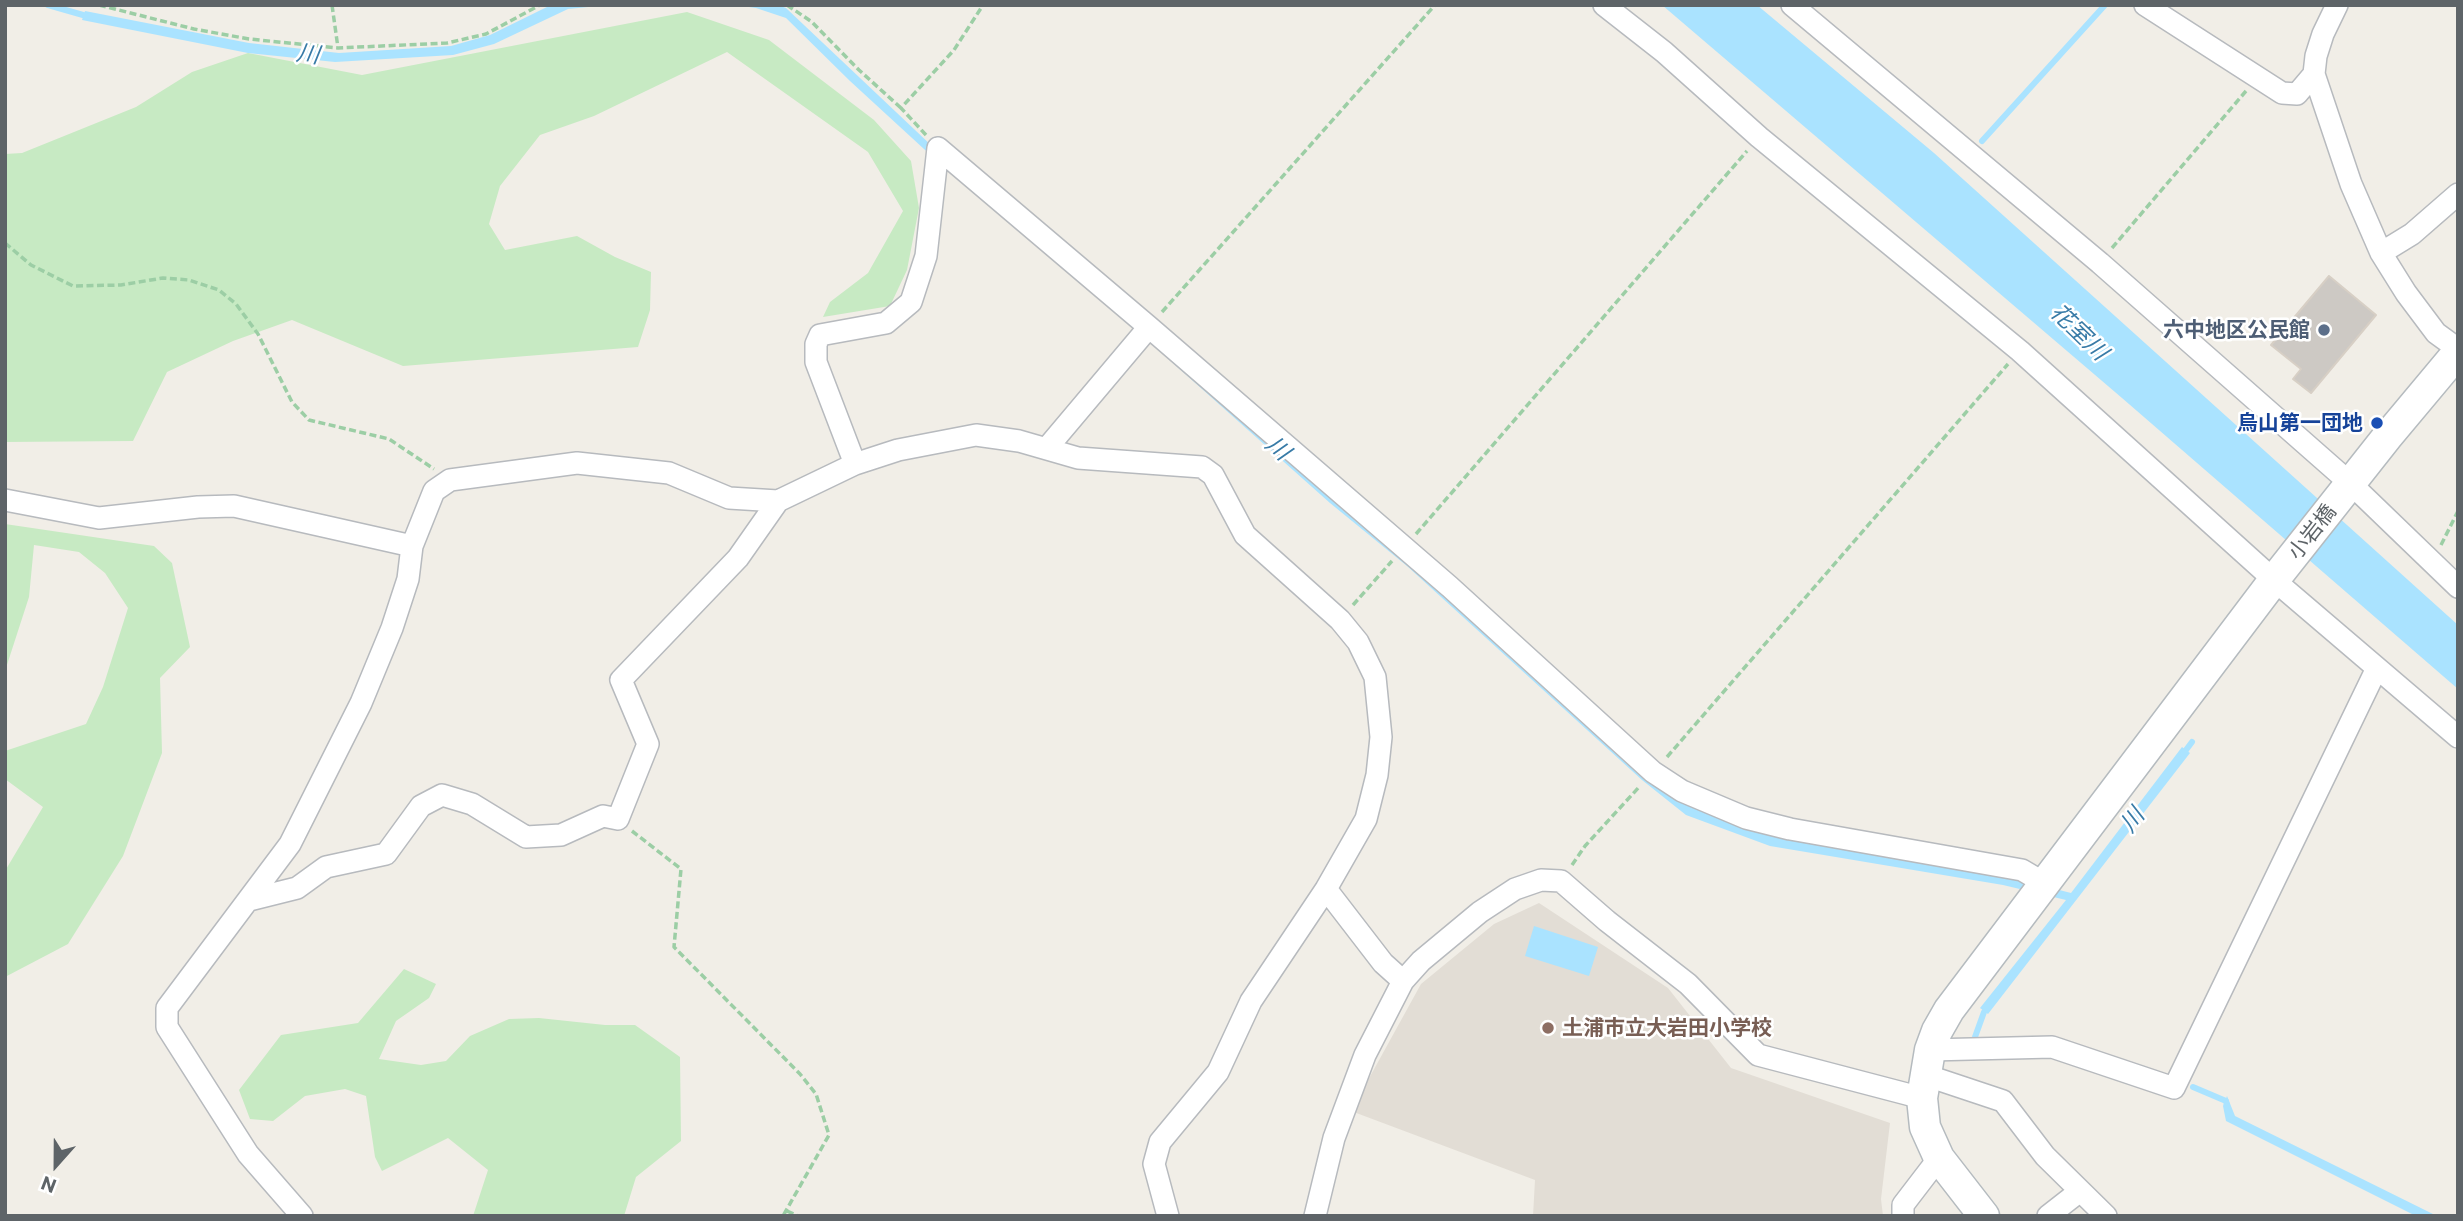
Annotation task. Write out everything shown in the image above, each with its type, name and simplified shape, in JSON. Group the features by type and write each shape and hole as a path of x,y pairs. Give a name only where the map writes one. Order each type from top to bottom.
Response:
{"street":[{"path":"1604,5 1664,52 1759,137 2020,351 2458,737"},
{"path":"1792,5 2099,262 2458,587"},
{"path":"2145,5 2282,93 2297,94 2314,74"},
{"path":"2337,5 2323,34 2314,74 2351,184 2381,253 2406,293 2436,333 2458,351"},
{"path":"938,148 1404,548 1653,772 1682,791 1746,818 1790,829 2022,870 2044,883"},
{"path":"855,464 816,362 816,344 820,335 886,323 911,302 926,256 938,148"},
{"path":"2381,253 2412,234 2458,194"},
{"path":"1047,449 1149,327"},
{"name":"小岩橋","path":"1925,1074 1937,1031 1949,1010 2277,577 2458,351"},
{"path":"302,1216 248,1154 167,1027 167,1008 290,844 361,703 392,628 408,579 412,546 434,491 450,480 578,463 669,473 729,498 778,501 855,464 898,450 976,435 1019,441 1078,458 1202,467 1213,475 1245,535 1340,620 1358,642 1375,677 1381,737 1377,775 1366,819 1326,889 1251,1001 1218,1072 1160,1142 1154,1164 1168,1216"},
{"path":"5,500 99,518 198,507 234,506 412,546"},
{"path":"248,900 297,888 326,867 386,855 421,806 442,795 472,804 526,837 561,835 603,816 618,819 648,744 621,680 738,558 778,501"},
{"path":"1925,1074 2052,1047 2174,1088 2377,668"},
{"path":"1315,1216 1334,1138 1365,1055 1403,981 1421,961 1480,912 1515,889 1541,880 1561,881 1688,984 1758,1055 1925,1074 2003,1101 2045,1156 2106,1216"},
{"path":"1326,889 1383,963 1403,981"},
{"path":"1925,1074 1925,1127 1939,1158 1984,1216"},
{"path":"1903,1216 1903,1205 1939,1158"},
{"path":"2048,1216 2080,1191"}],"path":[{"path":"99,5 205,31 338,48 447,43 486,34 540,5"},
{"path":"332,5 338,48"},
{"path":"787,5 813,22 938,148"},
{"path":"901,108 954,50 984,5"},
{"path":"1149,327 1435,5"},
{"path":"2099,262 2258,78"},
{"path":"1340,620 1759,137"},
{"path":"5,243 31,265 72,286 121,285 163,278 189,280 219,290 236,304 258,334 292,402 309,420 389,439 450,480"},
{"path":"1561,881 1585,846 1653,772 2020,351"},
{"path":"2432,562 2458,511"},
{"path":"618,819 681,869 674,947 800,1074 816,1094 829,1135 785,1214 797,1216"}],"shaded area":[{"name":"土浦市立大岩田小学校","path":"1539,903 1668,988 1731,1068 1890,1123 1881,1199 1883,1216 1533,1216 1535,1180 1351,1111 1421,984 1494,924"}],"green space":[{"path":"687,12 769,40 874,120 911,161 919,208 907,270 890,306 823,317 830,302 868,273 903,211 868,152 727,52 594,116 540,135 500,186 489,224 505,250 577,236 615,257 651,272 650,310 638,347 403,366 292,320 233,341 167,372 133,441 5,442 5,154 22,153 136,107 192,72 248,53 362,75"},
{"path":"5,524 154,546 172,563 190,647 160,678 162,753 123,856 68,944 5,977 5,871 43,807 5,779 5,751 86,724 103,687 128,608 105,573 79,552 34,545 29,597 5,671"},
{"path":"404,969 436,984 429,998 396,1021 379,1059 421,1065 446,1061 470,1036 509,1019 539,1018 605,1025 635,1025 680,1057 681,1141 636,1177 624,1216 473,1216 488,1170 448,1138 382,1171 375,1157 366,1096 345,1089 305,1096 273,1121 250,1119 239,1090 281,1035 358,1023"}],"water":[{"path":"551,5 608,5 568,9 494,44 453,55 335,62 248,53 82,20 85,11 249,43 339,53 451,46 490,35"},
{"path":"735,5 778,5 786,8 933,147 1693,806 2071,893 2182,747 2190,753 1988,1014 1980,1008 2066,900 2003,885 1770,846 1686,815 1642,780 1407,566 1330,503 1156,348 924,149 786,18 756,8"},
{"name":"花室川","path":"1662,5 1757,5 1934,153 2458,625 2458,689 2122,398"},
{"path":"1534,926 1598,947 1589,976 1525,956"},
{"path":"2227,1096 2235,1116 2437,1216 2416,1216 2226,1121 2223,1106"}],"building":[{"name":"六中地区公民館","path":"2329,276 2376,315 2311,393 2293,379 2301,369 2271,345"}],"waterway":[{"name":"川","path":"48,5 90,17"},
{"path":"1982,141 2105,5"},
{"name":"川","path":"2183,754 2192,742"},
{"path":"1975,1037 1988,1007"},
{"path":"2193,1087 2226,1101 2227,1106"}],"place":[{"name":"六中地区公民館","path":"2324,330"},
{"name":"烏山第一団地","path":"2377,423"},
{"name":"土浦市立大岩田小学校","path":"1548,1028"}]}
